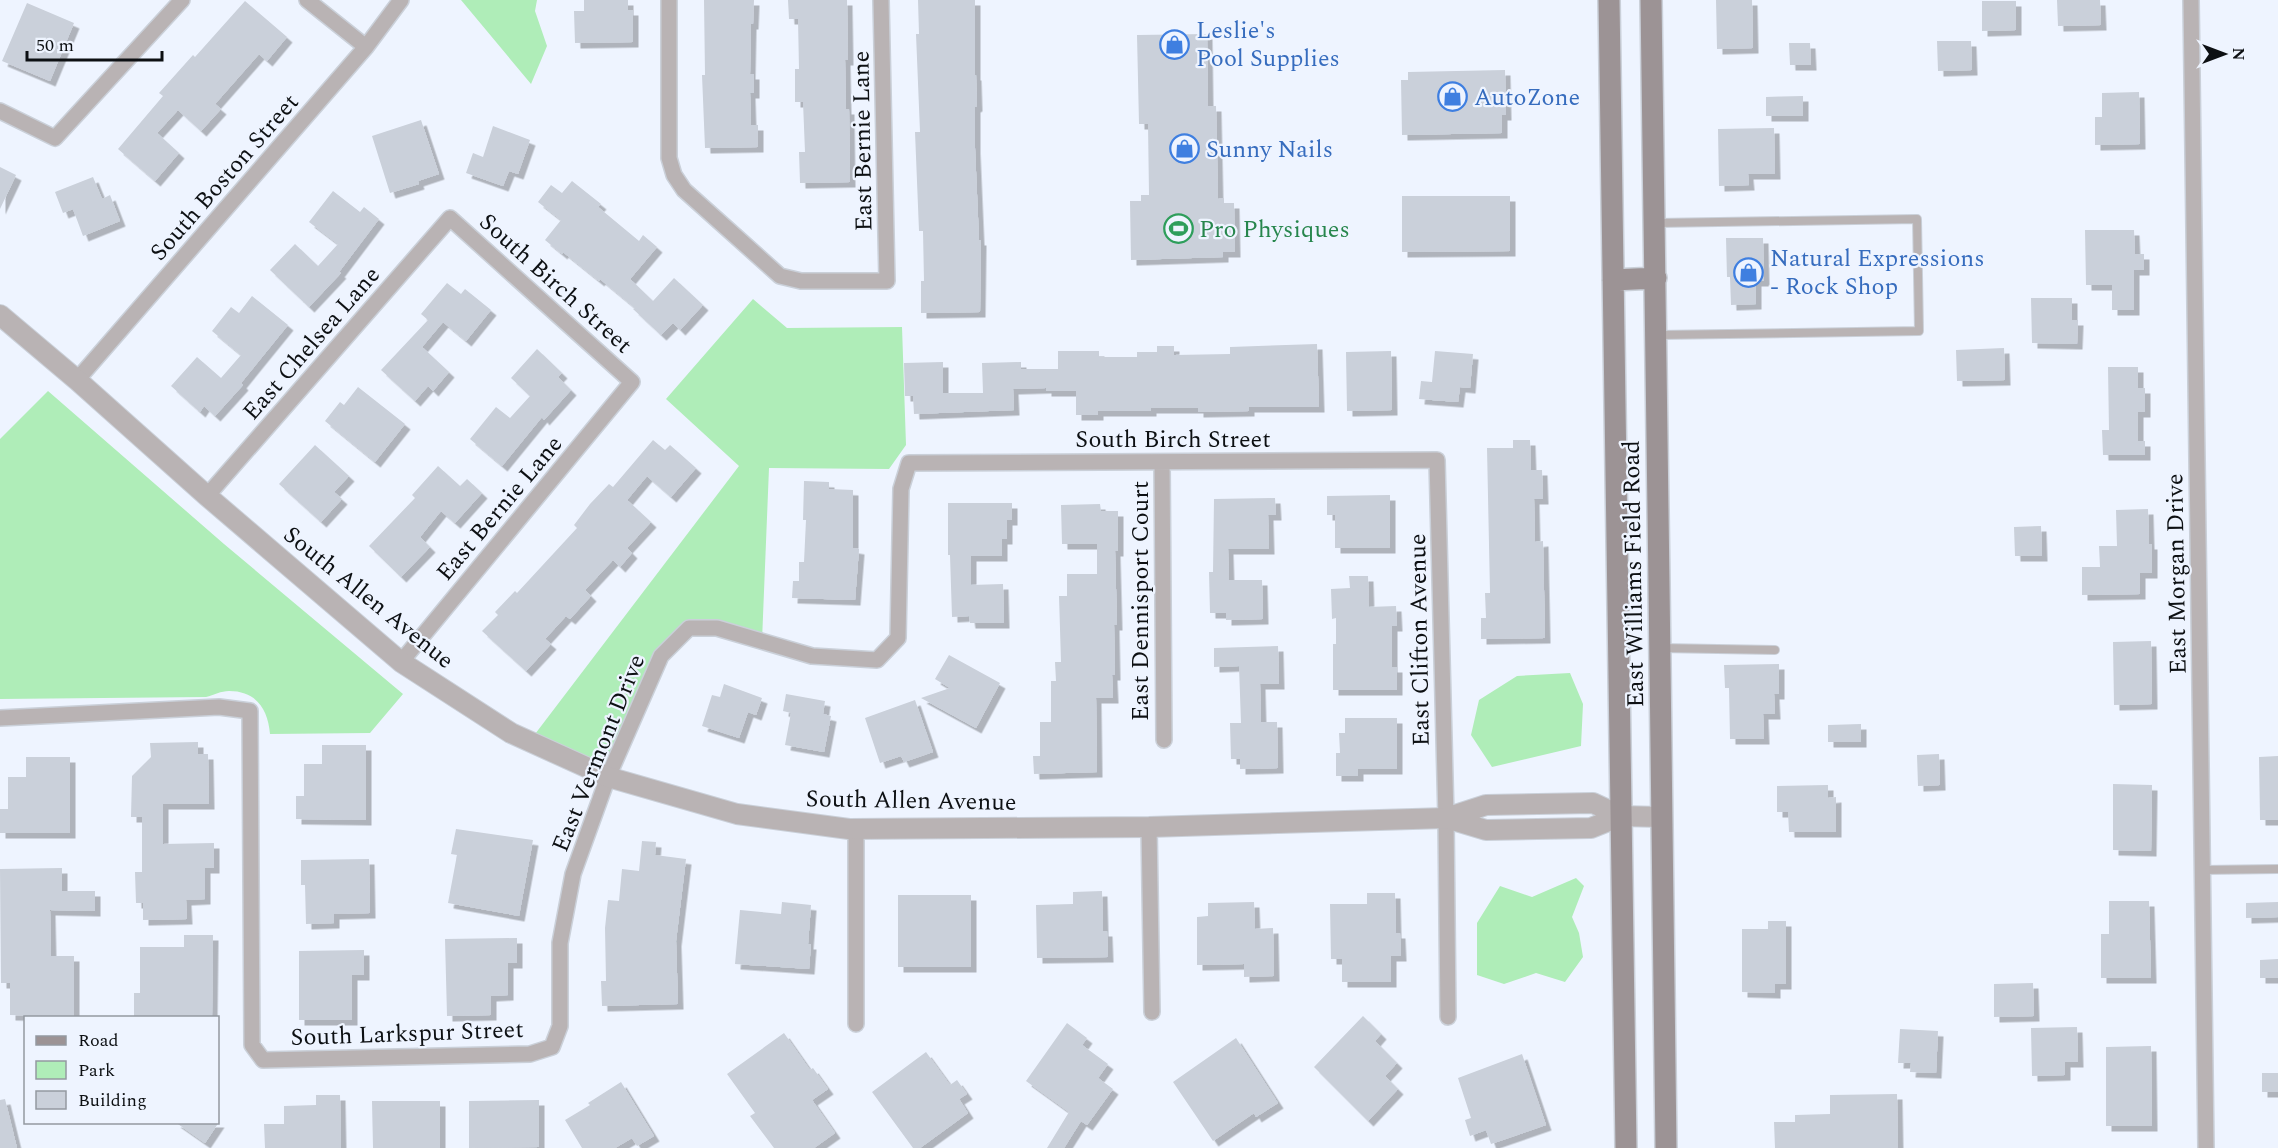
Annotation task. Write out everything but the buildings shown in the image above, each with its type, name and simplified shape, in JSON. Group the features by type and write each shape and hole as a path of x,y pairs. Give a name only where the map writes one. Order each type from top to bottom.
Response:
{"main road":[{"name":"East Williams Field Road","path":"1609,0 1626,1148"},
{"name":"East Williams Field Road","path":"1651,0 1656,223 1658,648 1666,1148"},
{"path":"1613,280 1656,278"}],"street":[{"path":"0,111 55,138 182,0"},
{"path":"308,0 366,48"},
{"name":"South Boston Street","path":"77,380 366,48 401,0"},
{"name":"East Bernie Lane","path":"669,0 669,158 674,175 684,190 780,276 801,281 887,281 881,0"},
{"name":"East Morgan Drive","path":"2191,0 2206,1148"},
{"name":"South Birch Street","path":"450,218 632,382"},
{"name":"East Chelsea Lane","path":"207,496 450,218"},
{"name":"South Allen Avenue","path":"0,315 401,662 511,734 608,777 737,814 856,829 1149,827 1446,818 1486,805 1593,803 1621,816 1661,817"},
{"name":"East Bernie Lane","path":"401,662 632,382"},
{"name":"South Birch Street","path":"690,628 717,628 812,656 877,660 898,638 901,489 909,463 1437,460"},
{"name":"East Clifton Avenue","path":"1437,460 1446,818 1448,1017"},
{"name":"East Dennisport Court","path":"1162,462 1164,740"},
{"name":"East Vermont Drive","path":"552,1047 560,1026 560,944 573,874 608,777 661,656 690,628"},
{"name":"South Larkspur Street","path":"0,718 219,707 250,711 252,1045 263,1060 530,1054 552,1047"},
{"path":"1149,827 1152,1012"},
{"path":"856,829 856,1024"}],"lane":[{"path":"1656,223 1917,219 1919,331 1656,335"},
{"path":"1658,648 1775,650"},
{"path":"2203,870 2278,869"}],"green space":[{"path":"461,0 537,0 535,11 547,46 531,84"},
{"path":"753,299 787,328 902,327 906,445 889,469 769,468 762,641 689,628 661,656 608,777 529,742 739,466 666,399"},
{"path":"48,391 224,544 403,694 370,733 270,734 267,717 259,703 247,694 239,692 226,691 206,697 0,699 0,439"},
{"path":"1570,673 1583,704 1581,746 1492,767 1471,735 1479,700 1517,676"},
{"path":"1576,878 1584,886 1572,917 1579,933 1583,957 1565,982 1536,973 1504,984 1477,975 1477,923 1500,886 1532,897"}],"place":[{"name":"Leslie's Pool Supplies","path":"1175,44"},
{"name":"AutoZone","path":"1453,97"},
{"name":"Sunny Nails","path":"1185,149"},
{"name":"Pro Physiques","path":"1178,229"},
{"name":"Natural Expressions - Rock Shop","path":"1749,272"}]}
